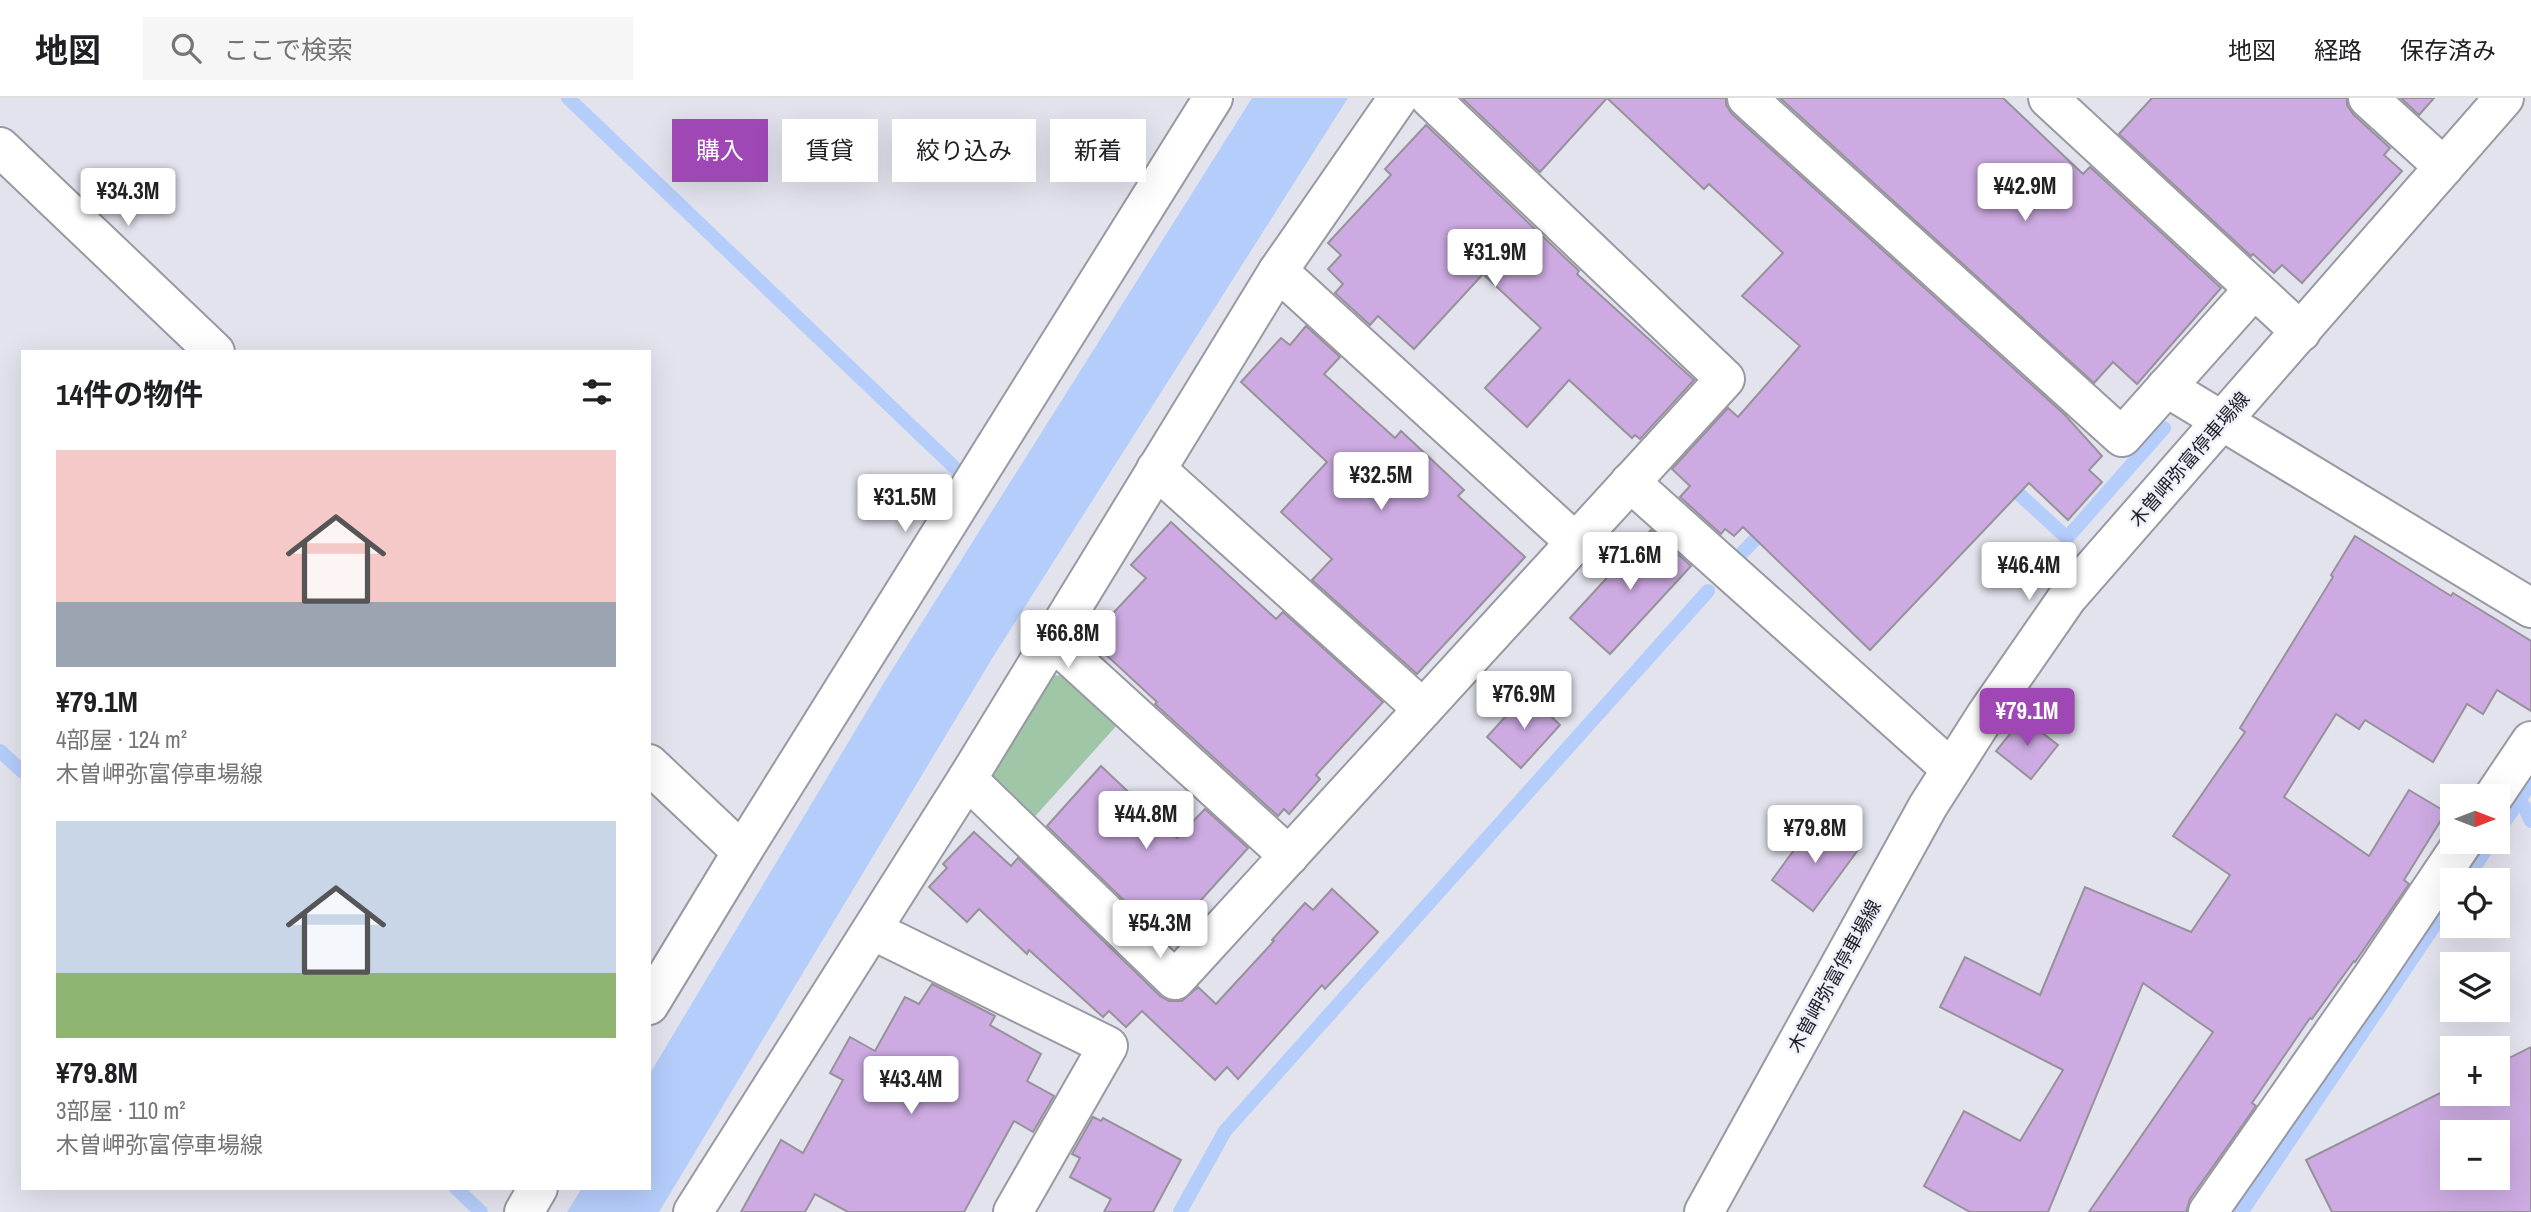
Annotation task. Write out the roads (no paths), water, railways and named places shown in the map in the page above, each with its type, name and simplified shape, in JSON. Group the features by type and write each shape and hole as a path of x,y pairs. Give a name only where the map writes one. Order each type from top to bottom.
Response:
{"street":[{"path":"693,1212 967,779 1278,271 1398,98"},
{"path":"967,779 1175,980 1724,379 1430,98"},
{"path":"1747,98 2122,437 2254,289"},
{"path":"2048,98 2301,332"},
{"path":"2368,98 2444,167"},
{"name":"木曽岬弥富停車場線","path":"1704,1212 1928,806 1986,715 2067,598 2504,98"},
{"path":"651,1002 1205,101"},
{"path":"0,148 213,350"},
{"path":"1278,271 1575,542"},
{"path":"2166,387 2531,608"},
{"path":"1156,469 1423,709"},
{"path":"1630,482 1951,769"},
{"path":"1052,640 1289,856"},
{"path":"2502,784 2531,741"},
{"path":"651,766 742,852"},
{"path":"2227,1203 2455,854"},
{"path":"872,930 1108,1046 1013,1212"},
{"path":"524,1212 537,1190"}],"water":[{"path":"1252,98 1348,98 993,657 659,1212 567,1212 581,1190 651,1190 651,1072 885,681"},
{"path":"2531,768 2531,795 2510,826 2510,799"},
{"path":"2473,854 2491,854 2482,868 2463,868"},
{"path":"2440,903 2440,930 2250,1212 2231,1212"}],"waterway":[{"path":"568,98 954,467"},
{"path":"2006,482 2067,538 2164,428"},
{"path":"1743,552 1768,526"},
{"path":"1180,1212 1225,1131 1708,591"},
{"path":"0,751 21,770"},
{"path":"2524,806 2531,821"},
{"path":"458,1190 481,1212"}]}
